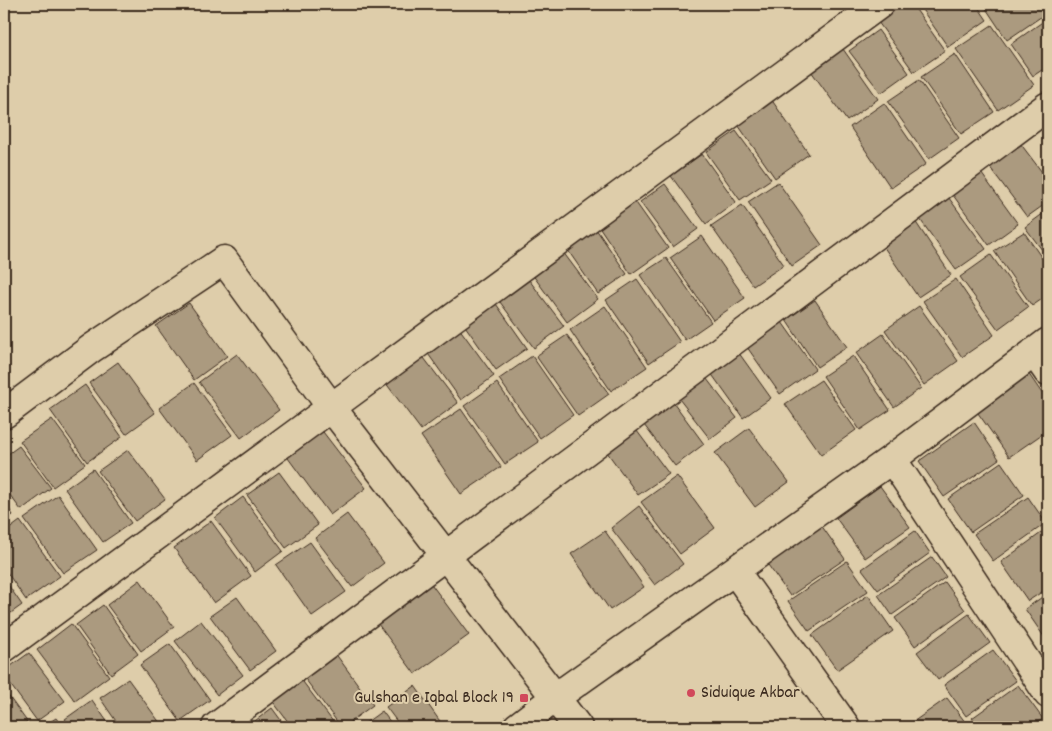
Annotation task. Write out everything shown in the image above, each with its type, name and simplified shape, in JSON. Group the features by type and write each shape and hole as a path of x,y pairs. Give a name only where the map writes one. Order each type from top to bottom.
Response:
{"street":[{"path":"4,648 880,4"},
{"path":"216,727 1048,106"},
{"path":"4,414 92,348 224,260 331,407 578,727"},
{"path":"517,727 556,697 892,459 1044,355"},
{"path":"892,459 1048,694"},
{"path":"735,571 846,727"}],"building":[{"path":"904,4 912,4 945,51 914,72 878,22"},
{"path":"918,4 976,4 987,20 948,47"},
{"path":"983,4 1048,4 1048,12 1007,40"},
{"path":"1048,18 1048,66 1033,76 1011,44"},
{"path":"992,25 1034,85 998,110 956,49"},
{"path":"878,30 909,73 881,93 849,51"},
{"path":"843,49 878,99 847,121 811,71"},
{"path":"955,54 994,112 961,134 921,77"},
{"path":"919,80 959,138 929,159 888,101"},
{"path":"771,99 809,154 775,178 736,122"},
{"path":"884,103 926,164 891,188 850,127"},
{"path":"736,131 771,179 740,200 706,152"},
{"path":"1020,143 1048,180 1048,202 1027,217 989,166"},
{"path":"702,154 736,202 706,224 671,176"},
{"path":"979,170 1018,224 989,245 950,191"},
{"path":"778,182 822,245 792,266 748,202"},
{"path":"665,184 698,229 673,247 640,202"},
{"path":"946,194 986,249 956,270 917,215"},
{"path":"632,197 668,248 631,274 596,222"},
{"path":"742,205 784,265 753,286 711,226"},
{"path":"1048,210 1048,258 1025,227"},
{"path":"913,218 951,275 918,297 879,240"},
{"path":"596,229 627,274 598,294 567,249"},
{"path":"1024,232 1048,267 1048,295 1032,306 994,251"},
{"path":"702,236 745,298 713,320 670,258"},
{"path":"563,252 598,299 567,322 532,274"},
{"path":"991,255 1028,307 998,329 960,277"},
{"path":"666,258 711,322 685,340 640,275"},
{"path":"526,276 564,326 534,348 497,298"},
{"path":"637,279 680,342 649,363 606,300"},
{"path":"956,279 994,335 962,357 923,301"},
{"path":"815,300 847,347 817,367 786,320"},
{"path":"494,301 527,348 496,370 463,323"},
{"path":"189,303 227,356 194,380 156,326"},
{"path":"605,306 647,367 611,391 570,330"},
{"path":"919,306 958,361 924,385 885,330"},
{"path":"777,315 815,369 780,394 742,340"},
{"path":"459,328 494,376 461,400 426,351"},
{"path":"883,334 921,388 894,407 856,353"},
{"path":"567,335 609,394 578,416 536,356"},
{"path":"736,349 771,398 743,418 708,369"},
{"path":"237,354 279,410 241,438 199,382"},
{"path":"421,354 458,403 421,430 385,382"},
{"path":"532,356 573,415 540,438 499,379"},
{"path":"853,356 890,410 860,430 823,376"},
{"path":"118,362 155,413 126,434 89,383"},
{"path":"1026,370 1048,402 1048,430 1009,457 973,406"},
{"path":"703,374 737,418 710,439 676,395"},
{"path":"821,380 856,430 821,455 785,404"},
{"path":"194,383 232,435 197,460 159,408"},
{"path":"497,383 538,442 505,464 464,406"},
{"path":"85,385 122,437 87,462 50,410"},
{"path":"671,399 704,444 675,466 641,421"},
{"path":"461,409 501,467 461,494 421,436"},
{"path":"52,419 85,464 53,487 20,441"},
{"path":"974,422 999,459 944,497 919,461"},
{"path":"634,427 669,474 638,495 604,448"},
{"path":"320,428 366,488 330,515 285,454"},
{"path":"749,428 789,482 755,507 715,453"},
{"path":"19,446 51,488 21,510 4,487 4,457"},
{"path":"128,450 165,499 135,521 98,471"},
{"path":"1001,462 1024,495 971,532 948,499"},
{"path":"93,469 131,523 103,542 65,489"},
{"path":"279,472 318,525 286,548 247,495"},
{"path":"677,476 715,528 680,554 641,502"},
{"path":"880,486 910,527 865,558 836,518"},
{"path":"58,495 97,550 63,573 24,519"},
{"path":"243,497 283,551 255,572 215,518"},
{"path":"1028,497 1046,523 993,561 974,534"},
{"path":"4,502 13,515 4,521"},
{"path":"639,506 683,564 655,585 611,528"},
{"path":"347,514 384,563 352,587 315,538"},
{"path":"20,521 60,576 26,600 4,568 4,533"},
{"path":"211,521 251,576 214,603 174,548"},
{"path":"821,525 845,559 790,596 766,562"},
{"path":"1048,528 1048,588 1028,601 1001,562"},
{"path":"605,531 644,587 610,610 571,554"},
{"path":"915,531 930,553 878,590 862,569"},
{"path":"310,542 346,592 312,616 276,565"},
{"path":"932,557 946,577 892,615 878,595"},
{"path":"847,561 868,591 809,631 788,601"},
{"path":"426,577 469,635 415,674 372,616"},
{"path":"4,579 22,605 4,618"},
{"path":"140,580 174,627 141,651 107,605"},
{"path":"945,582 965,610 915,646 895,618"},
{"path":"1048,593 1048,641 1047,641 1025,609"},
{"path":"868,595 893,631 837,670 812,635"},
{"path":"237,597 276,651 250,670 210,616"},
{"path":"103,605 138,654 111,674 76,625"},
{"path":"969,614 990,643 938,680 917,652"},
{"path":"201,621 243,675 217,695 175,641"},
{"path":"71,624 109,676 75,701 37,650"},
{"path":"170,644 210,700 180,721 140,665"},
{"path":"993,650 1016,681 966,716 944,685"},
{"path":"29,653 65,701 37,721 4,676 4,671"},
{"path":"335,653 373,705 343,727 341,727 303,676"},
{"path":"300,678 337,727 292,727 271,699"},
{"path":"128,679 163,727 120,727 100,698"},
{"path":"1018,685 1043,719 1030,727 979,727 972,718"},
{"path":"415,686 444,727 401,727 386,707"},
{"path":"4,690 28,723 23,727 4,727"},
{"path":"947,698 969,727 906,727"},
{"path":"92,700 111,727 71,727 65,719"},
{"path":"272,708 286,727 247,727"},
{"path":"382,711 394,727 360,727"},
{"path":"56,718 63,727 42,727"}],"place":[{"name":"Siduique Akbar","path":"691,693"},
{"name":"Gulshan e Iqbal Block 19","path":"524,698"}]}
